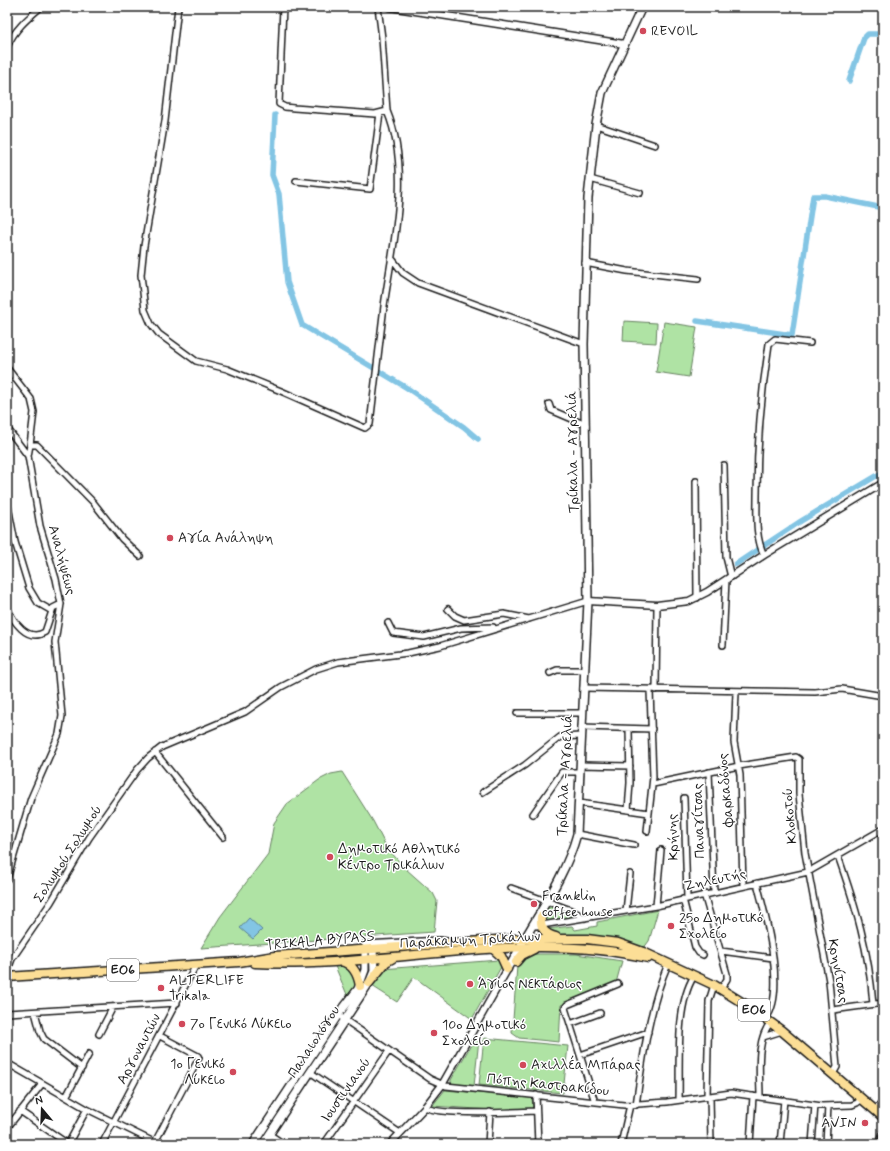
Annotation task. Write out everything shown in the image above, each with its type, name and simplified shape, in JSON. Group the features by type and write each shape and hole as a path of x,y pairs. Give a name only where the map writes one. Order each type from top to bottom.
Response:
{"main road":[{"name":"Τρίκαλα - Αγρελιά","path":"524,943 569,856 577,834 588,600 584,344 585,263 590,179 596,126 602,92 642,7"},
{"name":"Τρίκαλα - Αγρελιά","path":"541,917 547,900"},
{"path":"524,943 539,926 541,917"},
{"path":"539,926 547,934 560,939"},
{"name":"TRIKALA BYPASS","path":"239,962 275,956 370,948 455,943 524,943 560,939 587,939 618,943 643,952 666,963"},
{"name":"Παράκαμψη Τρικάλων","path":"7,977 239,962 275,964 370,959 492,948 524,943 536,948 601,950 630,954 666,963 717,987 768,1020 883,1117"},
{"name":"Παλαιολόγου","path":"253,1144 341,1017 369,983 374,971 370,959 370,948"},
{"path":"492,948 501,956 507,969"},
{"path":"516,962 527,952 536,948"},
{"path":"369,983 386,962 396,957"},
{"name":"Παλαιολόγου","path":"262,1144 310,1072 360,986 370,959"},
{"path":"338,961 348,963 353,967 358,976 360,986"}],"street":[{"path":"7,47 19,28 41,7"},
{"path":"178,7 165,121 144,246 141,275 145,310 151,324 160,334 196,361 227,369 281,391 362,428 368,427 370,424 384,306 393,260 399,188 396,137 387,111 382,38 378,7"},
{"path":"283,7 279,104 285,107 375,114 387,111"},
{"path":"390,7 624,44"},
{"path":"296,181 370,188 380,113"},
{"path":"596,126 655,145"},
{"path":"590,179 640,193"},
{"path":"393,260 403,273 418,283 584,344"},
{"path":"585,263 627,271 698,280"},
{"path":"763,553 758,537 758,443 769,344 772,340 776,339 810,343"},
{"name":"Αναλήψεως","path":"7,368 31,399 34,412 28,456 40,526 56,579 61,604 55,642 61,711 60,728 36,782 7,879"},
{"path":"549,404 551,410 586,425"},
{"path":"7,428 28,456"},
{"path":"30,445 37,445 93,502 122,539 140,556"},
{"path":"723,646 728,579 726,557 724,465"},
{"path":"696,481 697,598"},
{"path":"388,623 393,633 419,638 434,636 461,628 480,629 503,627 588,600 657,605 682,604 697,598 728,579 763,553 883,483"},
{"path":"7,501 15,542 29,588 38,603 52,611"},
{"path":"7,607 18,626 24,631 35,636 45,632 52,611 56,606 61,604"},
{"path":"647,830 653,784 652,729 657,605"},
{"path":"448,609 455,616 464,620 504,614 529,619"},
{"name":"Σολωμού Σολωμού","path":"7,973 12,959 51,902 82,849 137,770 155,752 181,738 245,712 281,687 316,669 343,662 430,649 503,627"},
{"path":"550,673 557,670 584,670"},
{"path":"583,688 736,692 815,692 839,689 883,696"},
{"name":"Φαρκαδόνος","path":"736,692 734,742 739,766 743,886"},
{"path":"517,713 582,713"},
{"path":"582,727 652,729"},
{"path":"628,810 630,766 629,728"},
{"path":"483,792 525,765 560,737 581,736"},
{"path":"155,752 222,837"},
{"name":"Κλοκοτού","path":"739,766 798,757 800,761 799,794 808,872"},
{"path":"533,814 562,772 580,769 630,766"},
{"path":"653,784 739,766"},
{"name":"Παναγίτσας","path":"709,772 714,892"},
{"name":"Κρήνης","path":"684,798 685,899 695,947 703,956"},
{"path":"579,803 649,813"},
{"name":"Ζηλευτής","path":"539,926 656,906 704,894 808,872 883,829"},
{"path":"577,834 634,845"},
{"path":"656,906 661,850"},
{"path":"838,856 867,950 873,1004"},
{"name":"Κρηνίτσας","path":"808,872 833,1010 837,1067 833,1074"},
{"path":"626,910 630,874"},
{"path":"757,884 772,940 773,958 773,1008 763,1037 760,1097"},
{"path":"510,888 547,900 577,912 585,918"},
{"path":"704,894 727,977 717,987 709,1001 709,1096 711,1144"},
{"path":"494,993 503,985 516,962 524,943"},
{"path":"390,1144 426,1107 442,1085 507,969 524,943"},
{"path":"721,951 773,958"},
{"path":"636,1104 648,1032 666,963"},
{"name":"Αργοναυτών","path":"102,1144 196,965"},
{"path":"679,1100 682,1010 688,987 694,976"},
{"path":"595,1102 565,1010 566,1006 618,984"},
{"path":"7,1013 177,1003"},
{"path":"833,1010 883,1003"},
{"path":"99,1034 113,1007"},
{"path":"35,1012 40,1031 44,1039 82,1068"},
{"path":"570,1024 600,1013"},
{"name":"Πόπης Καστρακίδου","path":"341,1017 430,1079 442,1085 630,1105 731,1093 828,1106 852,1105 862,1099"},
{"path":"763,1037 782,1031"},
{"path":"580,1055 648,1032"},
{"path":"7,1063 87,1109 155,1143 199,1058 198,1056 160,1036"},
{"name":"Ιουστινιανού","path":"324,1144 389,1050"},
{"path":"66,1097 89,1054"},
{"path":"310,1072 400,1133"},
{"path":"7,1128 42,1084"},
{"path":"536,1095 538,1144"},
{"path":"750,1144 753,1096"},
{"path":"780,1144 784,1100"},
{"path":"875,1110 883,1102"},
{"path":"621,1144 630,1105"},
{"path":"812,1144 815,1105"},
{"path":"826,1144 828,1106"},
{"name":"Πόπης Καστρακίδου","path":"426,1107 434,1110 490,1112 536,1111"},
{"path":"20,1111 68,1144 87,1109"},
{"path":"488,1144 490,1112"},
{"path":"880,1144 883,1132"},
{"path":"269,1134 284,1144"},
{"path":"7,1141 12,1144"}],"green space":[{"path":"624,321 657,323 656,343 623,341"},
{"path":"664,322 697,327 689,377 656,372"},
{"name":"Δημοτικό Αθλητικό Κέντρο Τρικάλων","path":"342,772 373,821 387,848 406,869 433,893 437,901 434,932 201,948 220,917 268,854 274,823 287,804 319,780 331,774"},
{"path":"547,906 569,913 571,916 544,922 542,917"},
{"path":"658,910 649,941 643,949 554,937 547,929 572,926 575,930 597,926 597,922"},
{"path":"533,954 576,954 622,961 616,983 561,1005 559,1042 519,1038 512,1033 517,966 520,960"},
{"path":"499,960 501,967 472,1019 414,977 397,1002 372,986 382,969"},
{"path":"335,966 344,966 352,970 356,984 348,997"},
{"path":"475,1038 479,1039 474,1086 451,1084 451,1080"},
{"name":"Αχιλλέα Μπάρας","path":"484,1038 568,1046 563,1093 479,1085"},
{"path":"445,1090 532,1098 533,1109 492,1110 432,1106"}],"water":[{"path":"249,918 262,930 253,939 240,928"}],"waterway":[{"path":"849,81 864,38 868,34 883,34"},
{"path":"275,115 272,175 279,194 287,282 302,325 407,388 464,427 478,439"},
{"path":"697,321 792,335 813,196 825,196 883,208"},
{"path":"736,564 801,521 883,472"}],"place":[{"name":"REVOIL","path":"643,31"},
{"name":"Αγία Ανάληψη","path":"170,538"},
{"name":"Δημοτικό Αθλητικό Κέντρο Τρικάλων","path":"330,857"},
{"name":"Franklin coffee house","path":"534,904"},
{"name":"25ο Δημοτικό Σχολείο","path":"671,926"},
{"name":"Άγιος Νεκτάριος","path":"470,984"},
{"name":"ALTERLIFE Trikala","path":"161,988"},
{"name":"7ο Γενικό Λύκειο","path":"182,1024"},
{"name":"10ο Δημοτικό Σχολείο","path":"434,1033"},
{"name":"Αχιλλέα Μπάρας","path":"523,1065"},
{"name":"1ο Γενικό Λύκειο","path":"233,1072"},
{"name":"AVIN","path":"865,1123"}]}
